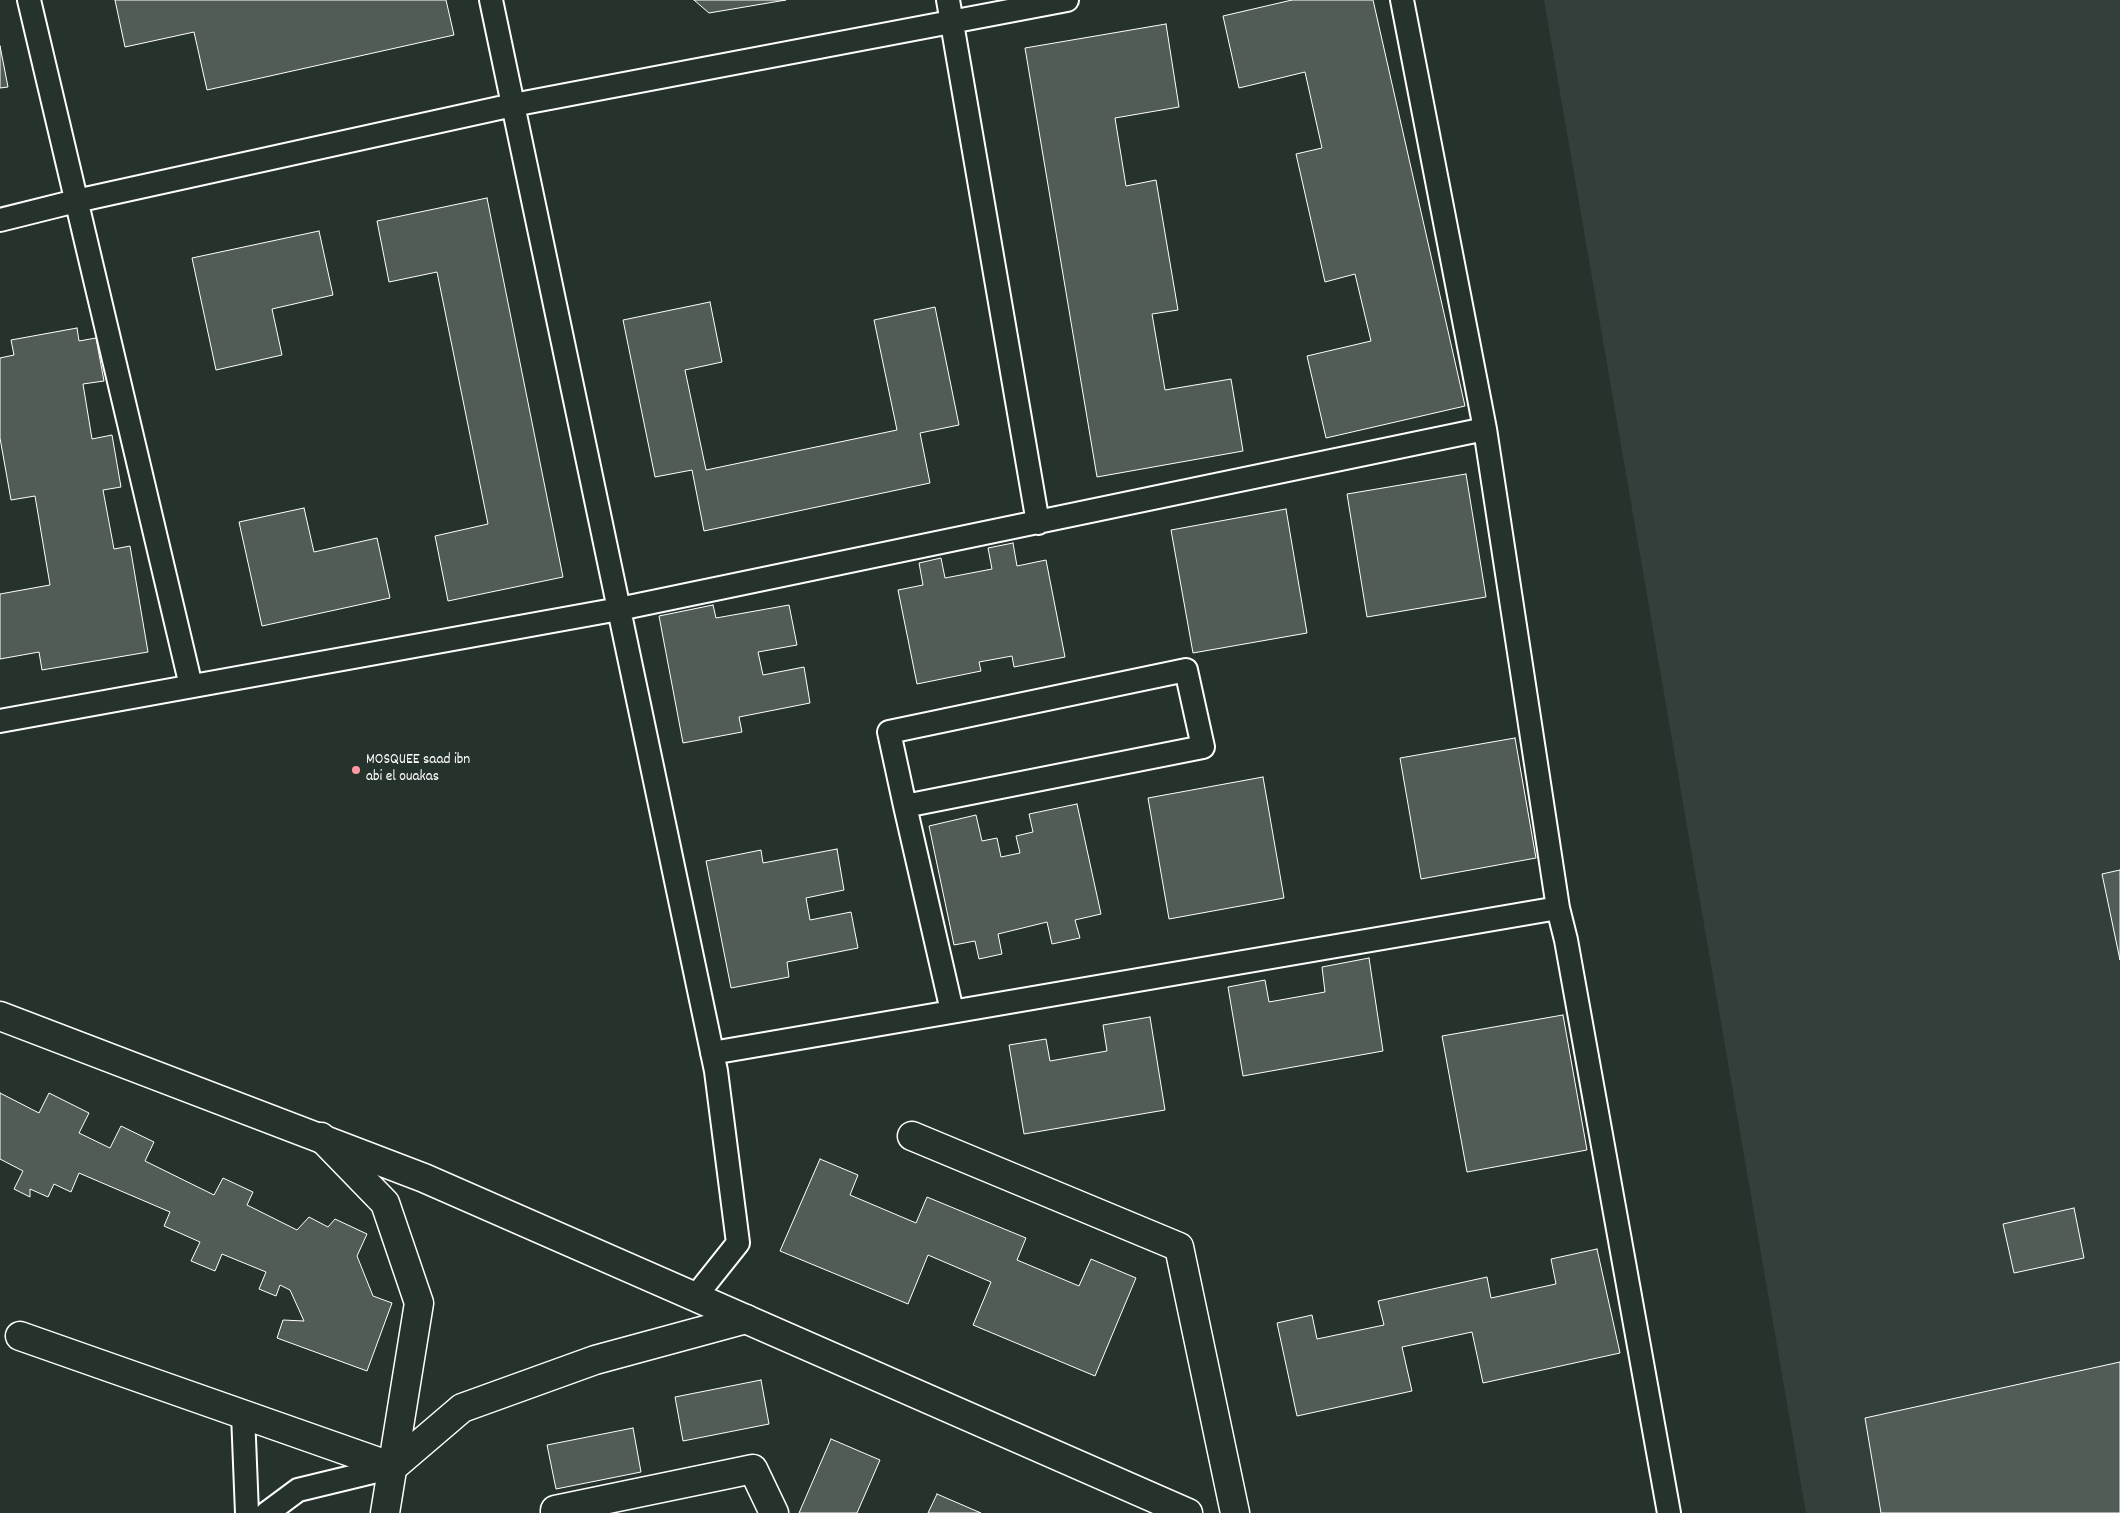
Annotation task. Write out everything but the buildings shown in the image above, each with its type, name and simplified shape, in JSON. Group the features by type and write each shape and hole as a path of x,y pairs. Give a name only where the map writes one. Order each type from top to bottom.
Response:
{"street":[{"path":"0,1016 321,1137 424,1178 1188,1513"},
{"path":"912,1136 1179,1247 1235,1513"},
{"path":"321,1137 385,1203 419,1303 386,1513"},
{"path":"393,1467 462,1408 595,1360 746,1319"},
{"path":"20,1336 393,1467"},
{"path":"555,1513 555,1510 753,1469 774,1513"}],"lane":[{"path":"29,0 191,686"},
{"path":"491,0 712,1053 738,1243 696,1297"},
{"path":"948,0 1038,524"},
{"path":"0,220 76,201 513,105 1067,0"},
{"path":"1402,0 1485,429 1558,908 1566,940 1669,1513"},
{"path":"0,721 619,610 1038,524 1485,429"},
{"path":"906,806 1202,748 1186,670 889,732 952,1011"},
{"path":"712,1053 1558,908"},
{"path":"243,1414 247,1513"},
{"path":"267,1513 298,1490 393,1467"}],"shaded area":[{"path":"1544,0 2120,0 2120,1513 1806,1513"}],"place":[{"name":"MOSQUEE saad ibn abi el ouakas","path":"356,770"}]}
